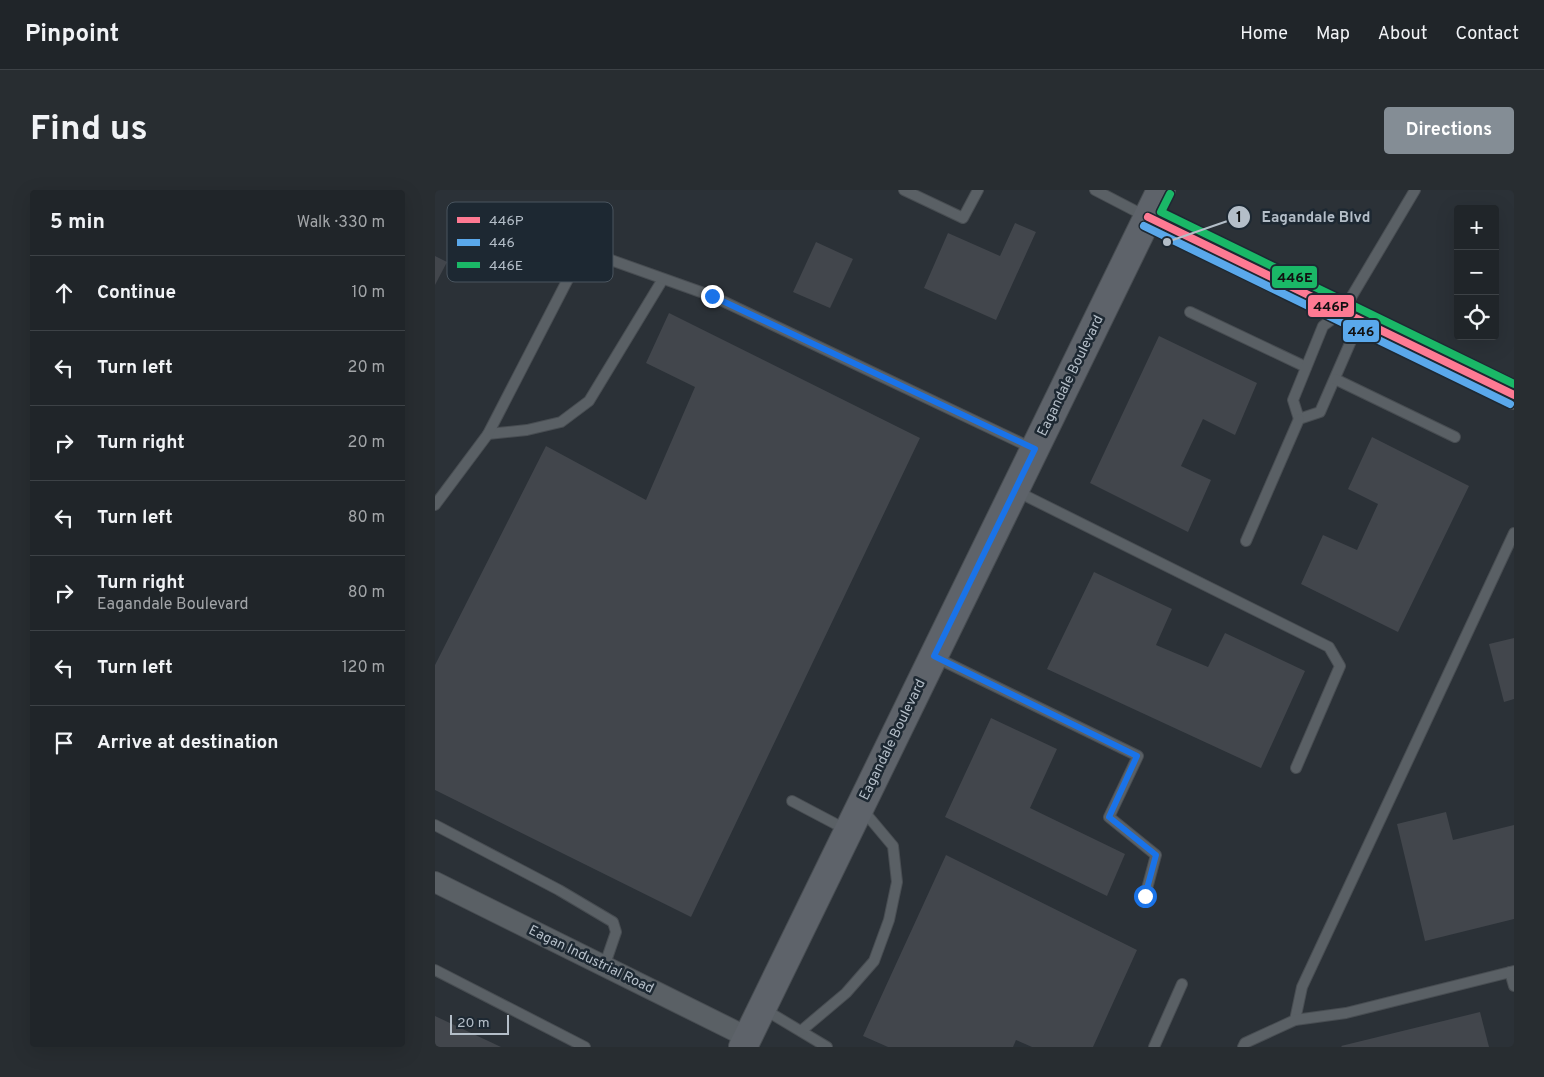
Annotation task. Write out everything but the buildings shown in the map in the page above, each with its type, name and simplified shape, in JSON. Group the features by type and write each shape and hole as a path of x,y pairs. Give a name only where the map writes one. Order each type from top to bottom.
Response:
{"street":[{"name":"Eagandale Boulevard","path":"745,1042 1161,190"},
{"path":"1148,218 1514,394"},
{"name":"Eagan Industrial Road","path":"435,882 604,967 745,1042"}],"lane":[{"path":"904,190 963,218 979,190"},
{"path":"1095,190 1148,218"},
{"path":"1246,541 1299,419 1293,400 1323,326 1343,311 1415,190"},
{"path":"613,261 712,296 1035,449"},
{"path":"488,434 527,430 561,422 589,401 663,279"},
{"path":"435,506 488,434 566,282"},
{"path":"1299,419 1320,412 1354,334 1343,311"},
{"path":"1189,312 1306,367"},
{"path":"1335,379 1455,437"},
{"path":"1015,490 1329,648 1340,666 1296,768"},
{"path":"1295,1020 1302,987 1514,533"},
{"path":"934,656 1137,756 1109,817 1156,855 1145,896"},
{"path":"792,801 854,818 893,846 897,882 889,920 874,961 846,993 801,1031"},
{"path":"435,825 559,890 613,922 617,932 604,967"},
{"path":"435,970 585,1047"},
{"path":"1243,1047 1245,1043 1295,1020 1346,1012 1512,971 1514,986"},
{"path":"1154,1047 1182,984"},
{"path":"762,1008 827,1047"}],"transit line":[{"name":"446E","path":"1170,194 1161,212 1514,384"},
{"name":"446P","path":"1148,217 1514,395"},
{"name":"446","path":"1144,226 1510,404"}],"place":[{"name":"Eagandale Blvd","path":"1167,242"}],"route":[{"path":"712,296 1035,449 934,656 1137,756 1109,817 1156,855 1145,896"}]}
